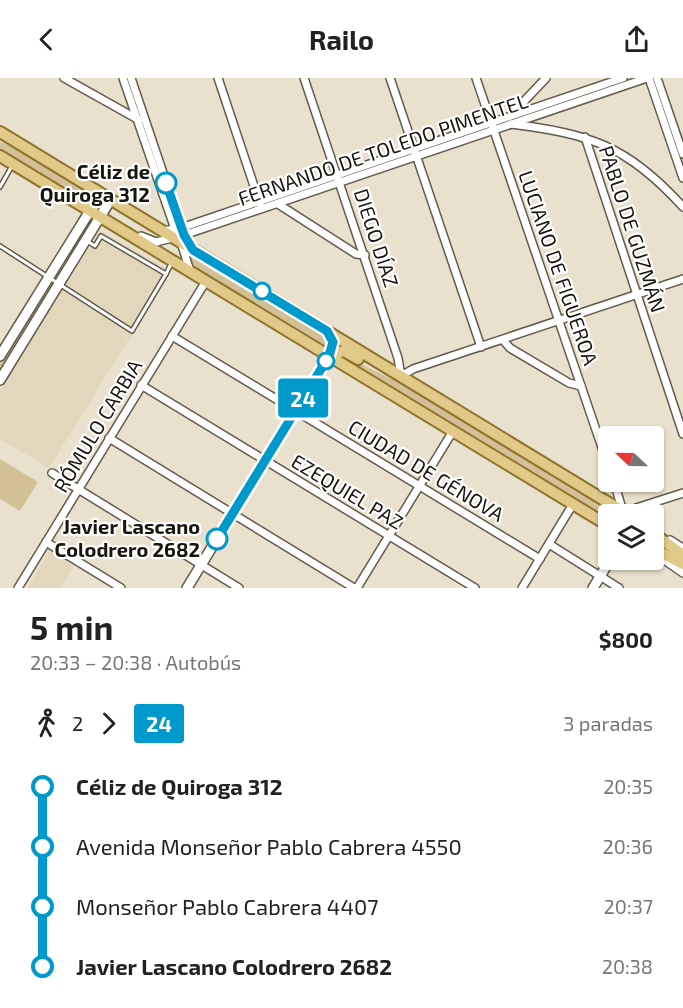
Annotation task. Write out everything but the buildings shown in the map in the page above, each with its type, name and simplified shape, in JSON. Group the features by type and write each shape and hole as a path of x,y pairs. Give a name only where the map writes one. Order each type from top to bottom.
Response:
{"main road":[{"path":"0,132 106,196 176,234 193,250 612,504"},
{"path":"0,139 16,141"},
{"path":"0,156 598,519"},
{"path":"0,356 50,276 106,196"},
{"path":"0,380 86,240 95,214"},
{"path":"187,588 329,356 333,342 327,331"},
{"path":"329,356 344,351 382,373 401,376"},
{"path":"664,541 683,555"},
{"path":"664,555 683,564"},
{"path":"593,588 604,570"}],"street":[{"path":"64,78 141,119"},
{"path":"123,78 141,119"},
{"path":"131,78 176,234 185,262 192,272"},
{"path":"218,78 260,205"},
{"name":"DIEGO DÍAZ","path":"304,78 365,255 398,358 401,376"},
{"path":"390,78 481,347"},
{"name":"LUCIANO DE FIGUEROA","path":"476,78 598,436"},
{"path":"511,115 546,78"},
{"name":"FERNANDO DE TOLEDO PIMENTEL","path":"130,235 156,242 260,205 416,156 493,126 511,115 623,78"},
{"path":"648,78 683,178"},
{"name":"FERNANDO DE TOLEDO PIMENTEL","path":"260,205 278,204 414,148 493,126 509,124 648,78"},
{"path":"657,78 683,154"},
{"path":"509,124 585,137 618,151 638,164 683,207"},
{"name":"PABLO DE GUZMÁN","path":"585,137 683,434"},
{"path":"278,204 356,254 365,255"},
{"path":"401,376 412,369 683,279"},
{"name":"RÓMULO CARBIA","path":"18,588 206,281"},
{"name":"CIUDAD DE GÉNOVA","path":"172,336 540,559"},
{"path":"503,340 510,348 569,383 581,386"},
{"name":"EZEQUIEL PAZ","path":"141,385 475,588"},
{"path":"109,438 356,588 453,431"},
{"path":"52,473 239,588"},
{"path":"649,504 683,493"},
{"path":"522,588 573,504"},
{"path":"664,538 683,548"},
{"path":"46,542 121,588"},
{"path":"549,544 619,588"},
{"path":"664,559 683,573"}],"lane":[{"path":"0,187 13,165"},
{"path":"86,240 95,246 101,236 166,274"},
{"path":"0,246 50,276 132,331 173,260"}],"shaded area":[{"path":"0,142 30,155 90,192 91,198 86,202 82,200 0,151"},
{"path":"91,218 94,220 0,377 0,361"},
{"path":"100,230 171,271 49,468 0,439 0,390"},
{"path":"188,253 323,335 329,349 325,350 189,263"},
{"path":"342,357 405,385 602,504 598,504 598,514"},
{"path":"0,459 38,482 20,511 0,499"},
{"path":"50,550 74,566 60,588 27,588"}],"bus line":[{"name":"24","path":"166,183 184,235 193,250 327,331 332,336 333,342 329,356 217,539"}],"place":[{"name":"Céliz de Quiroga 312","path":"166,183"},
{"name":"Javier Lascano Colodrero 2682","path":"217,539"}]}
